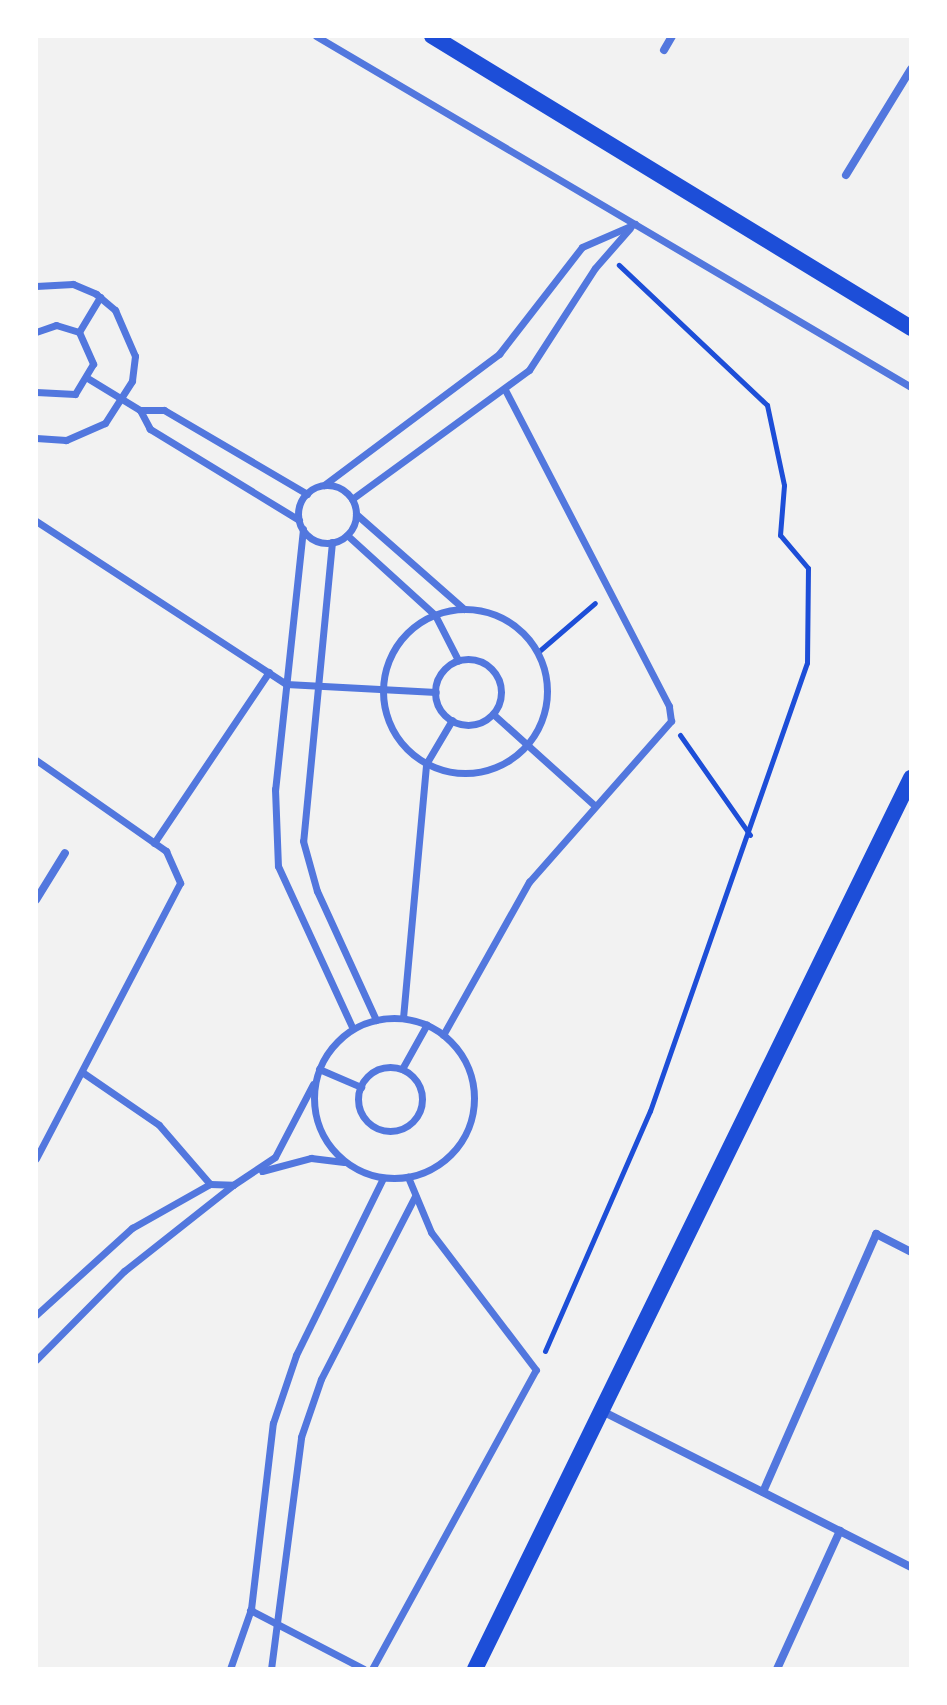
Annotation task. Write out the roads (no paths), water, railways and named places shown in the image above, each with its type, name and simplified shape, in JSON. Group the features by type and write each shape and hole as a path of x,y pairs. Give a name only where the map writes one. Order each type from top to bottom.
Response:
{"main road":[{"path":"432,36 911,328"},
{"path":"475,1669 911,778"}],"street":[{"path":"316,36 911,387"},
{"path":"664,50 672,36"},
{"path":"846,175 911,69"},
{"path":"352,499 506,391 539,357 606,252 635,224"},
{"path":"299,520 307,494 324,485 499,354 582,247 635,224"},
{"path":"36,286 73,284 100,297 129,331 135,356 124,400 87,434 36,438"},
{"path":"79,332 100,297"},
{"path":"36,332 56,325 79,332 92,352 89,379 63,398 37,396"},
{"path":"89,379 140,410 150,429 299,520 303,529 275,789 278,866 353,1029"},
{"path":"443,1035 519,897 671,721 609,590 506,391"},
{"path":"140,410 164,410 307,494"},
{"path":"324,485 352,499 356,514 464,609"},
{"path":"303,529 332,542 347,535 356,514"},
{"path":"36,521 286,684 315,689 436,692"},
{"path":"347,535 435,615 458,660"},
{"path":"332,542 315,689 303,841 317,891 376,1020"},
{"path":"464,609 505,618 538,652 548,699 527,745 479,773 426,764 392,730 383,690 397,644 435,615 464,609"},
{"path":"458,660 479,660 496,673 501,693 493,714 475,724 452,720 436,692 441,672 458,660"},
{"path":"154,843 269,672"},
{"path":"493,714 595,806"},
{"path":"403,1018 426,764 452,720"},
{"path":"36,760 174,860 177,894 36,1159"},
{"path":"36,900 65,853"},
{"path":"36,1360 124,1271 233,1185 256,1173 311,1158 348,1163 383,1178 408,1177 452,1153 474,1108 464,1058 443,1035 427,1024 403,1018 376,1020 353,1029 321,1066 285,1145 256,1173"},
{"path":"402,1069 427,1024"},
{"path":"321,1066 361,1087"},
{"path":"321,1066 315,1114 324,1137 348,1163"},
{"path":"402,1069 422,1094 418,1114 402,1128 382,1129 364,1117 361,1087 374,1071 402,1069"},
{"path":"82,1072 159,1125 210,1184"},
{"path":"372,1669 536,1370 431,1232 408,1177"},
{"path":"230,1669 250,1610 273,1423 296,1355 383,1178"},
{"path":"36,1315 132,1228 210,1184 233,1185"},
{"path":"271,1669 281,1626 301,1437 321,1379 415,1196"},
{"path":"763,1492 876,1234 911,1252"},
{"path":"602,1411 911,1567"},
{"path":"777,1669 840,1531"},
{"path":"250,1610 364,1669"}]}
